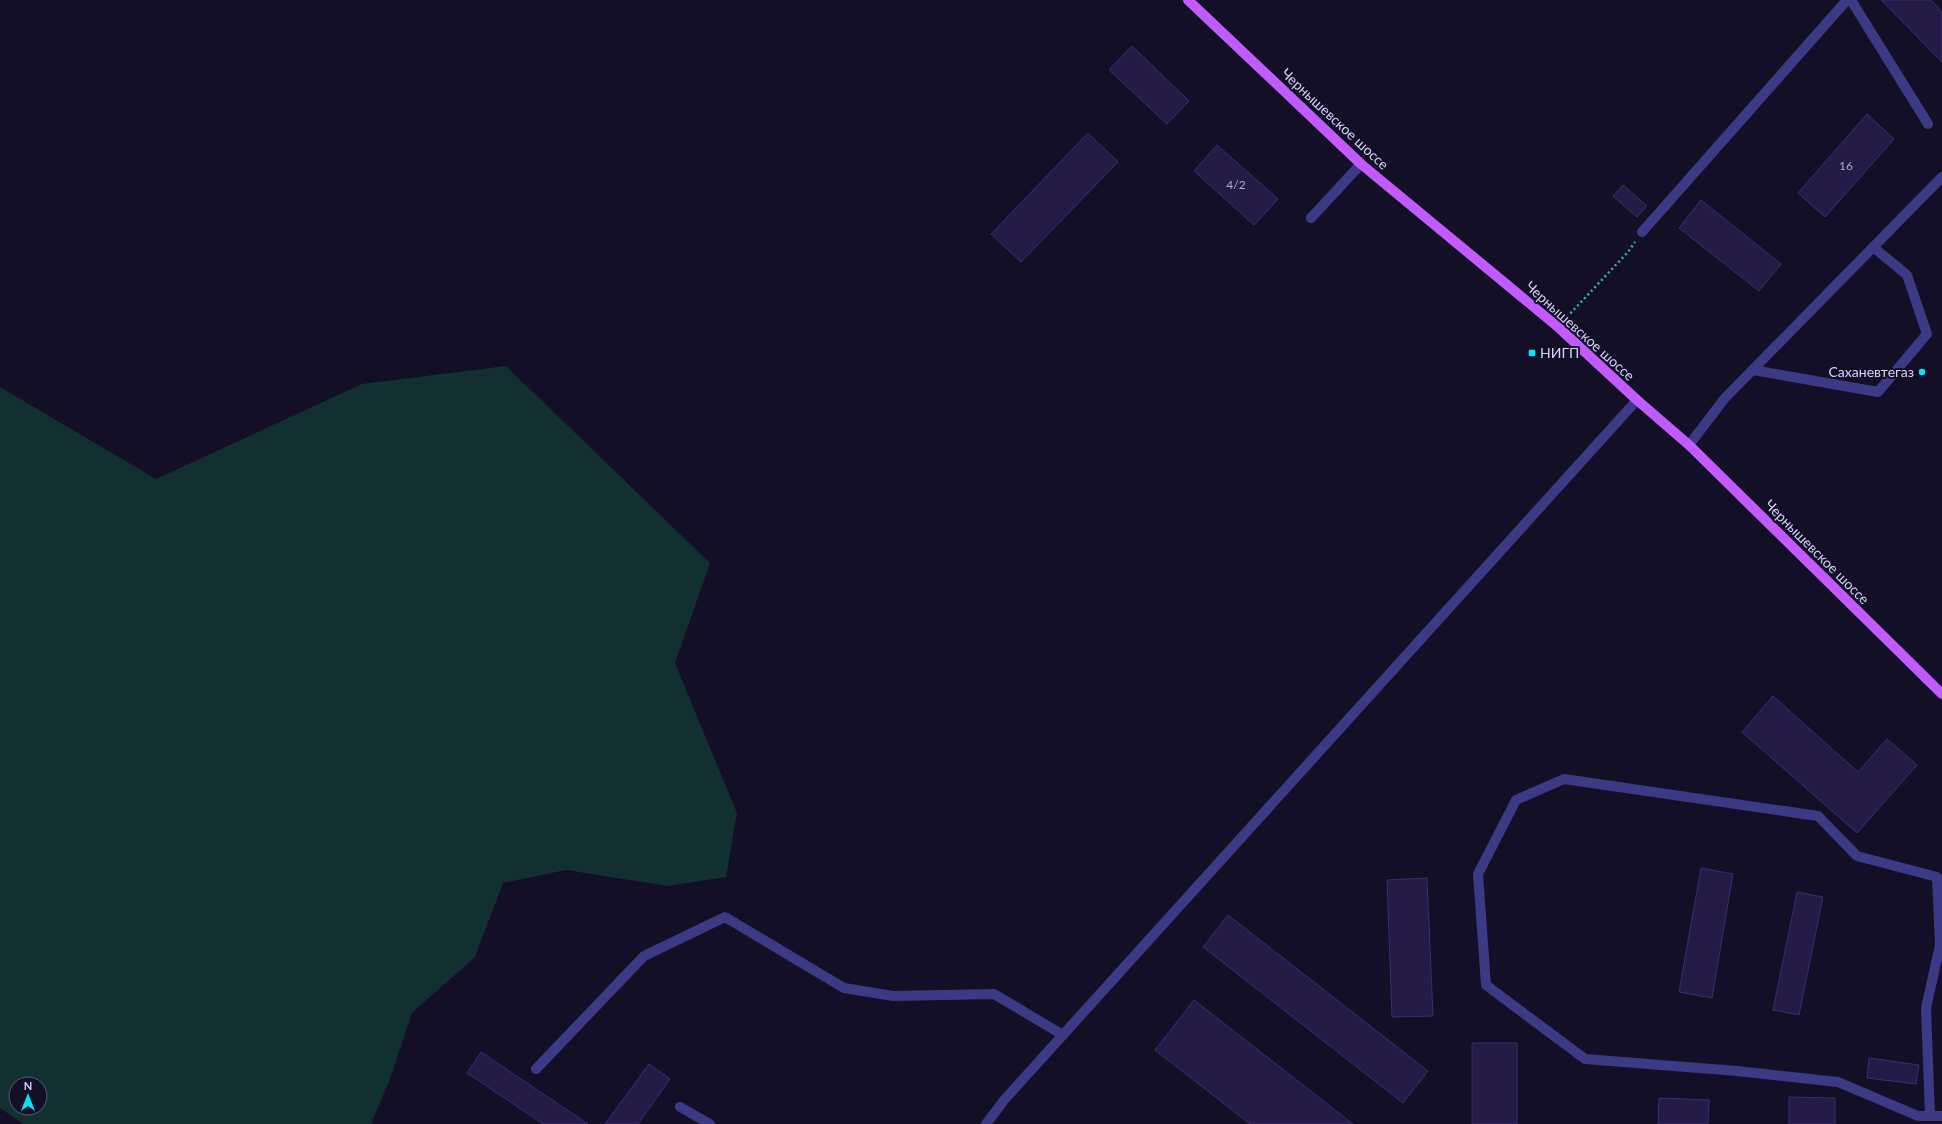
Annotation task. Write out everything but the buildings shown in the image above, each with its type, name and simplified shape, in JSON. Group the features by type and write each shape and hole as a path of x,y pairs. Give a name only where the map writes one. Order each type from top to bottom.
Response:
{"main road":[{"name":"Чернышевское шоссе","path":"1188,0 1361,164 1558,327 1637,400 1689,445 1942,694"}],"street":[{"path":"1642,232 1847,0"},
{"path":"1851,0 1928,124"},
{"path":"1310,218 1361,164"},
{"path":"1689,445 1725,398 1942,177"},
{"path":"1753,370 1878,392 1927,334 1907,275 1873,247"},
{"path":"986,1124 1005,1099 1062,1035 1637,400"},
{"path":"1930,1116 1926,1008 1940,945 1937,877 1857,856 1818,816 1564,779 1516,800 1478,874 1486,985 1585,1059 1738,1071 1838,1082 1918,1116 1930,1116 1942,1116"},
{"path":"536,1069 644,956 725,917 844,988 893,996 994,994 1062,1035"},
{"path":"680,1107 710,1124"}],"path":[{"path":"1558,327 1628,252"}],"green space":[{"path":"506,366 710,563 675,663 737,813 726,877 668,886 566,870 503,883 475,957 412,1013 390,1079 371,1124 23,1124 12,1116 48,1116 48,1076 8,1076 8,1114 0,1108 0,387 156,479 362,384"}],"place":[{"name":"НИГП","path":"1532,353"},
{"name":"Саханевтегаз","path":"1922,372"}]}
